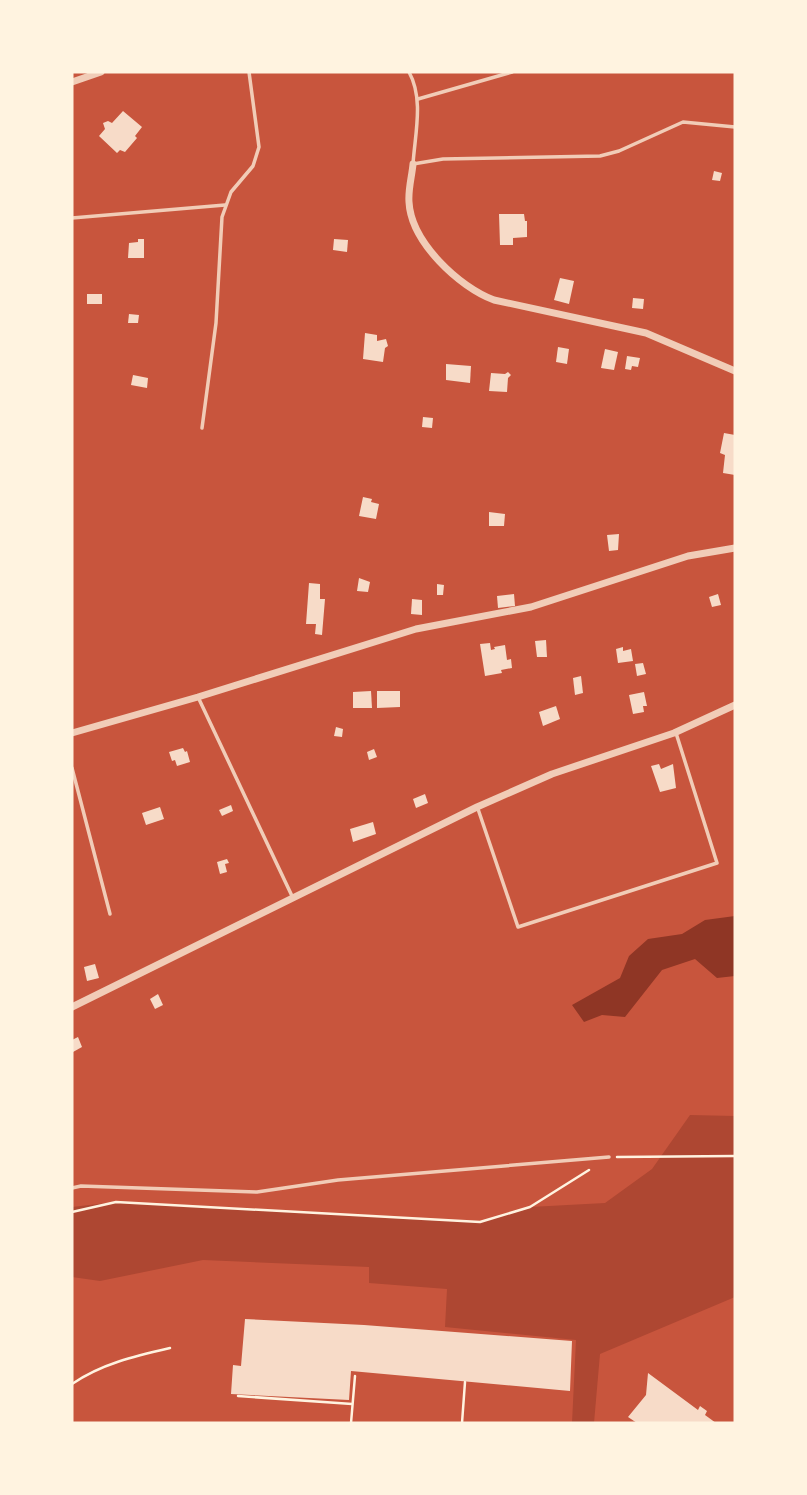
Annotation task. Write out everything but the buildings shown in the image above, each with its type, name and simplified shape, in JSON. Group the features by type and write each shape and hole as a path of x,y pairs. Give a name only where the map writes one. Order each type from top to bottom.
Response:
{"street":[{"path":"72,82 101,72"},
{"path":"413,164 409,201 411,215 427,246 438,260 451,274 473,289 494,300 646,333 735,371"},
{"path":"72,733 416,629 521,609 688,556 735,548"},
{"path":"72,1007 477,807 552,774 676,732 735,705"}],"lane":[{"path":"202,428 216,323 222,217 231,191 253,166 259,147 249,72"},
{"path":"409,72 415,83 418,99 413,164 443,159 600,156 619,151 683,122 735,127"},
{"path":"418,99 512,72"},
{"path":"72,218 225,205"},
{"path":"198,697 293,898"},
{"path":"477,807 518,927 718,863 676,732"},
{"path":"72,768 110,914"},
{"path":"72,1188 81,1186 257,1192 338,1180 609,1157"}],"path":[{"path":"72,1212 116,1202 480,1222 530,1207 609,1157 735,1156"},
{"path":"72,1384 90,1371 138,1355 170,1348"},
{"path":"351,1423 355,1376"},
{"path":"462,1423 465,1382"},
{"path":"238,1396 352,1404"}],"shaded area":[{"path":"735,916 735,976 717,978 695,959 662,970 625,1017 602,1015 584,1022 572,1005 620,978 629,956 648,939 682,934 705,920"},
{"path":"690,1115 735,1116 735,1297 600,1354 594,1423 572,1423 576,1340 445,1327 447,1289 369,1283 369,1267 203,1260 100,1281 72,1277 72,1207 116,1202 480,1222 530,1207 605,1203 652,1169"}]}
